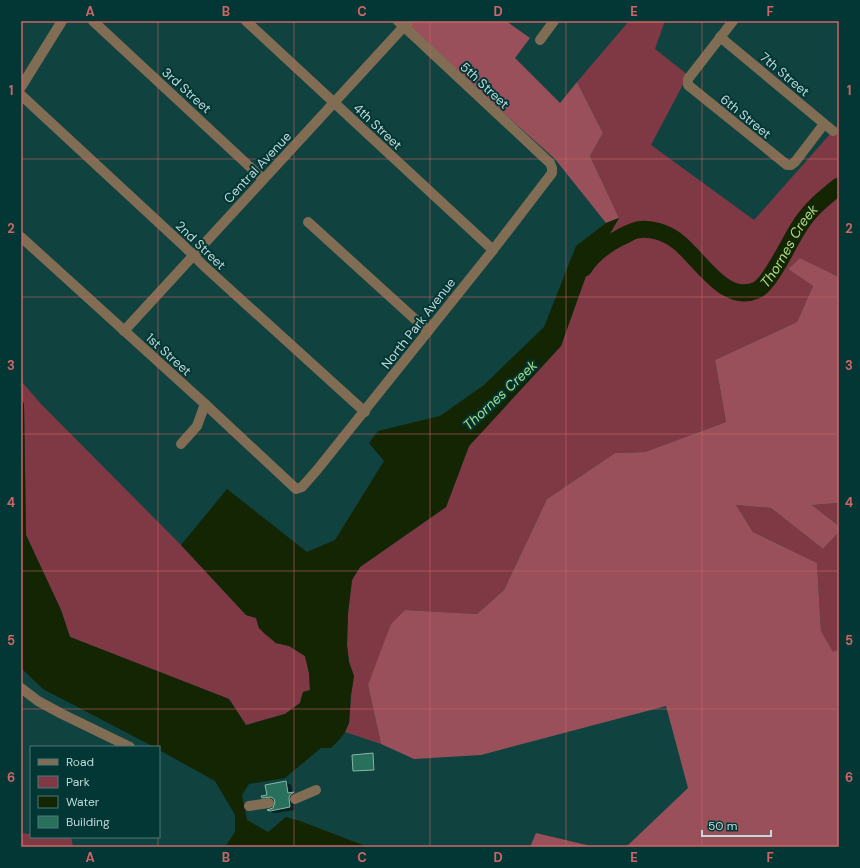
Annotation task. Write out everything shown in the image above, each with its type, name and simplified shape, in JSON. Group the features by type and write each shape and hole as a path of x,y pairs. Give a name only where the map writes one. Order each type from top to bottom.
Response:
{"street":[{"path":"21,87 62,21"},
{"name":"3rd Street","path":"93,21 263,179"},
{"name":"4th Street","path":"246,21 493,250"},
{"path":"540,40 554,21"},
{"path":"720,37 733,21"},
{"name":"Central Avenue","path":"124,331 334,103 404,23"},
{"name":"5th Street","path":"404,23 550,163 552,168"},
{"name":"6th Street","path":"720,37 688,79 687,82 693,89 784,164 791,165 795,162 824,124"},
{"name":"7th Street","path":"720,37 833,131"},
{"name":"2nd Street","path":"21,96 204,266 365,412"},
{"name":"North Park Avenue","path":"299,488 306,484 365,412 548,179 552,173 552,168"},
{"path":"308,222 428,331"},
{"name":"1st Street","path":"21,237 294,487 299,488"},
{"path":"181,444 197,426 205,404"},
{"path":"21,688 38,701 128,746"},
{"path":"295,799 316,790"},
{"path":"249,806 268,803"}],"green space":[{"path":"629,21 665,21 655,49 688,75 651,145 754,220 839,124 839,277 800,258 788,269 813,286 797,322 715,360 726,422 645,452 615,453 547,499 504,590 477,614 405,610 368,685 381,744 345,732 349,723 354,676 349,662 347,645 348,613 352,580 360,567 446,507 469,446 561,346 587,273 619,218 590,156 603,133 577,82"},
{"path":"21,381 42,405 181,545 246,615 256,618 259,628 276,643 289,646 305,656 309,673 310,690 303,692 300,703 285,714 246,725 229,699 70,637 61,610 26,535 24,404 21,398"},
{"path":"839,503 839,526 812,505"},
{"path":"736,505 771,508 823,549 839,532 839,649 833,653 821,631 817,563 753,532"},
{"path":"21,833 30,834 30,838 71,838 73,847 21,847"}],"shaded area":[{"path":"401,21 506,21 530,38 515,58 560,103 577,82 603,133 590,156 619,218 606,223 555,159"},
{"path":"800,258 839,277 839,503 812,505 839,526 839,532 823,549 771,508 736,505 753,532 817,563 821,631 833,652 839,649 839,847 626,847 688,788 666,706 481,755 414,759 381,744 368,685 391,624 405,610 477,614 504,590 547,499 615,453 645,452 726,422 715,360 797,322 813,286 788,269"},
{"path":"536,833 595,847 530,847"}],"water":[{"path":"619,218 587,273 561,346 469,446 446,507 360,567 352,580 348,613 347,645 349,662 354,676 349,723 345,732 331,748 321,748 285,778 249,784 242,795 247,820 268,832 286,817 368,847 225,847 235,832 235,815 215,781 160,751 160,746 152,746 43,689 21,668 21,398 24,404 26,535 61,610 70,637 229,699 246,725 285,714 300,703 303,692 310,690 309,673 305,656 289,646 276,643 265,634 259,628 256,618 246,615 181,545 227,489 307,552 335,540 384,461 369,443 378,431 440,416 484,385 544,327 576,246 606,223"}],"building":[{"path":"373,753 374,770 353,771 352,755"},
{"path":"286,781 288,793 294,792 289,798 290,807 270,811 267,810 273,808 275,802 271,797 262,798 261,796 267,795 265,785"}],"waterway":[{"name":"Thornes Creek","path":"584,268 600,250 610,243 633,231 647,229 663,233 677,241 713,278 723,286 734,291 745,293 757,290 768,279 807,215 839,186"}]}
